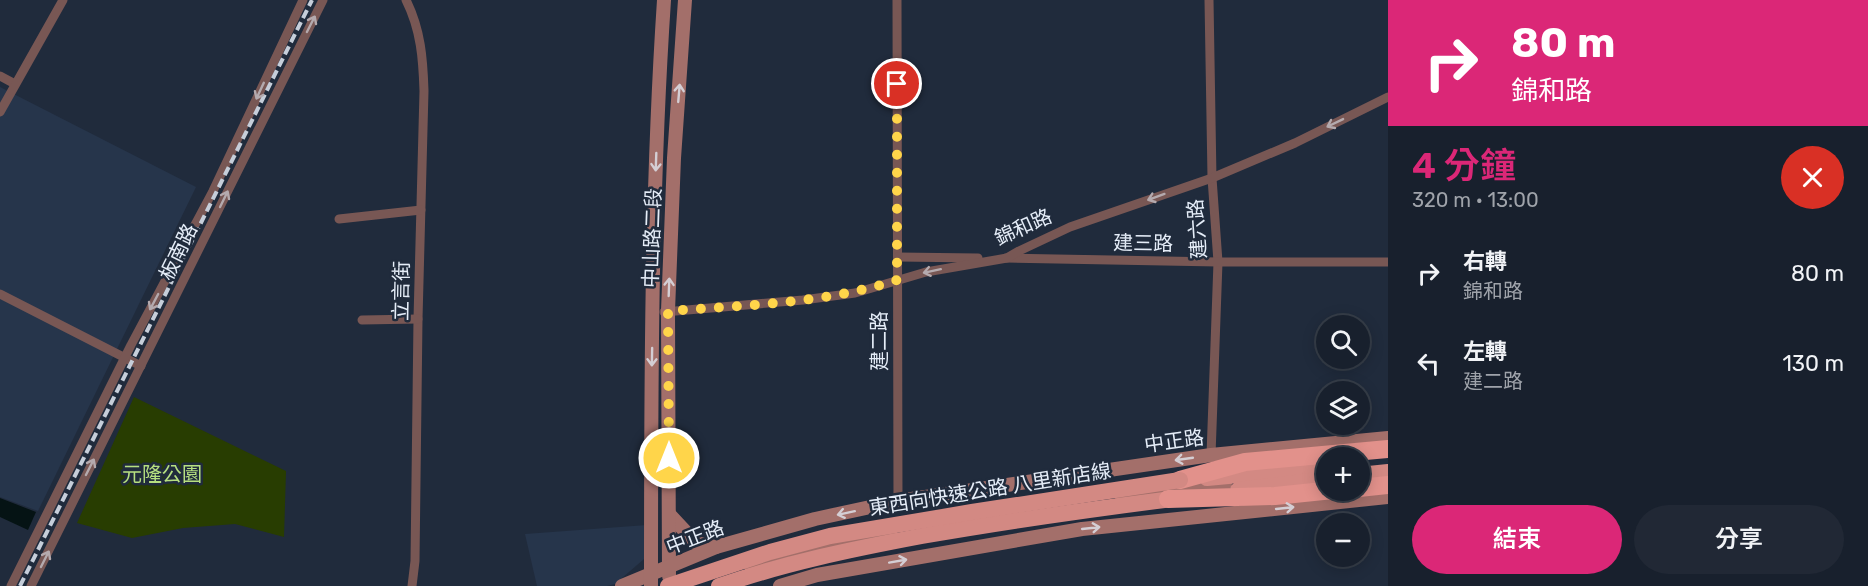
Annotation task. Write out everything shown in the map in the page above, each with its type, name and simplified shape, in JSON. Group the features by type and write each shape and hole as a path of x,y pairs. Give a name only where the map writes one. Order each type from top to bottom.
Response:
{"highway":[{"path":"1180,480 1245,462 1388,449"},
{"path":"1370,463 1388,461"},
{"name":"東西向快速公路 八里新店線","path":"668,586 770,552 830,536 1180,480 1316,468"},
{"path":"1370,474 1388,472"},
{"name":"東西向快速公路 八里新店線","path":"719,586 753,574 814,558 1004,522 1316,480"},
{"path":"1370,487 1388,485"},
{"path":"1168,499 1275,496 1316,492"}],"main road":[{"name":"中山路二段","path":"651,580 652,314 658,83 664,0"},
{"name":"中山路二段","path":"668,586 668,311 674,158 686,0"},
{"name":"中正路","path":"622,586 651,580 669,568 716,547 815,519 898,501 1210,455 1388,438"},
{"path":"1370,468 1388,466"},
{"path":"692,586 751,566 814,549 975,517 1070,503 1316,474"},
{"path":"780,586 817,575 1082,529 1388,496"},
{"path":"669,514 696,543 716,547"}],"street":[{"path":"0,112 63,0"},
{"name":"板南路","path":"11,586 124,358 213,191 303,0"},
{"name":"板南路","path":"31,586 323,0"},
{"name":"立言街","path":"406,0 418,27 423,54 415,561 412,586"},
{"name":"建二路","path":"897,0 898,501"},
{"name":"建六路","path":"1209,0 1212,177 1218,262 1210,455"},
{"path":"0,76 15,84"},
{"name":"錦和路","path":"652,314 855,293 897,280 961,265 1008,258 1070,226 1212,177 1295,143 1388,97"},
{"path":"339,219 421,210"},
{"name":"建三路","path":"898,257 1388,262"},
{"path":"0,294 141,366"},
{"path":"362,320 418,319"}],"shaded area":[{"path":"0,87 196,187 38,511 0,497"},
{"path":"0,498 36,512 28,530 0,517"},
{"path":"647,525 644,559 615,584 537,586 525,534"}],"green space":[{"name":"元隆公園","path":"134,397 286,471 284,537 235,524 183,528 132,538 77,523"}],"railway":[{"path":"20,586 312,0"}],"route":[{"path":"669,458 668,311 803,300 855,293 897,280 897,84"}]}
